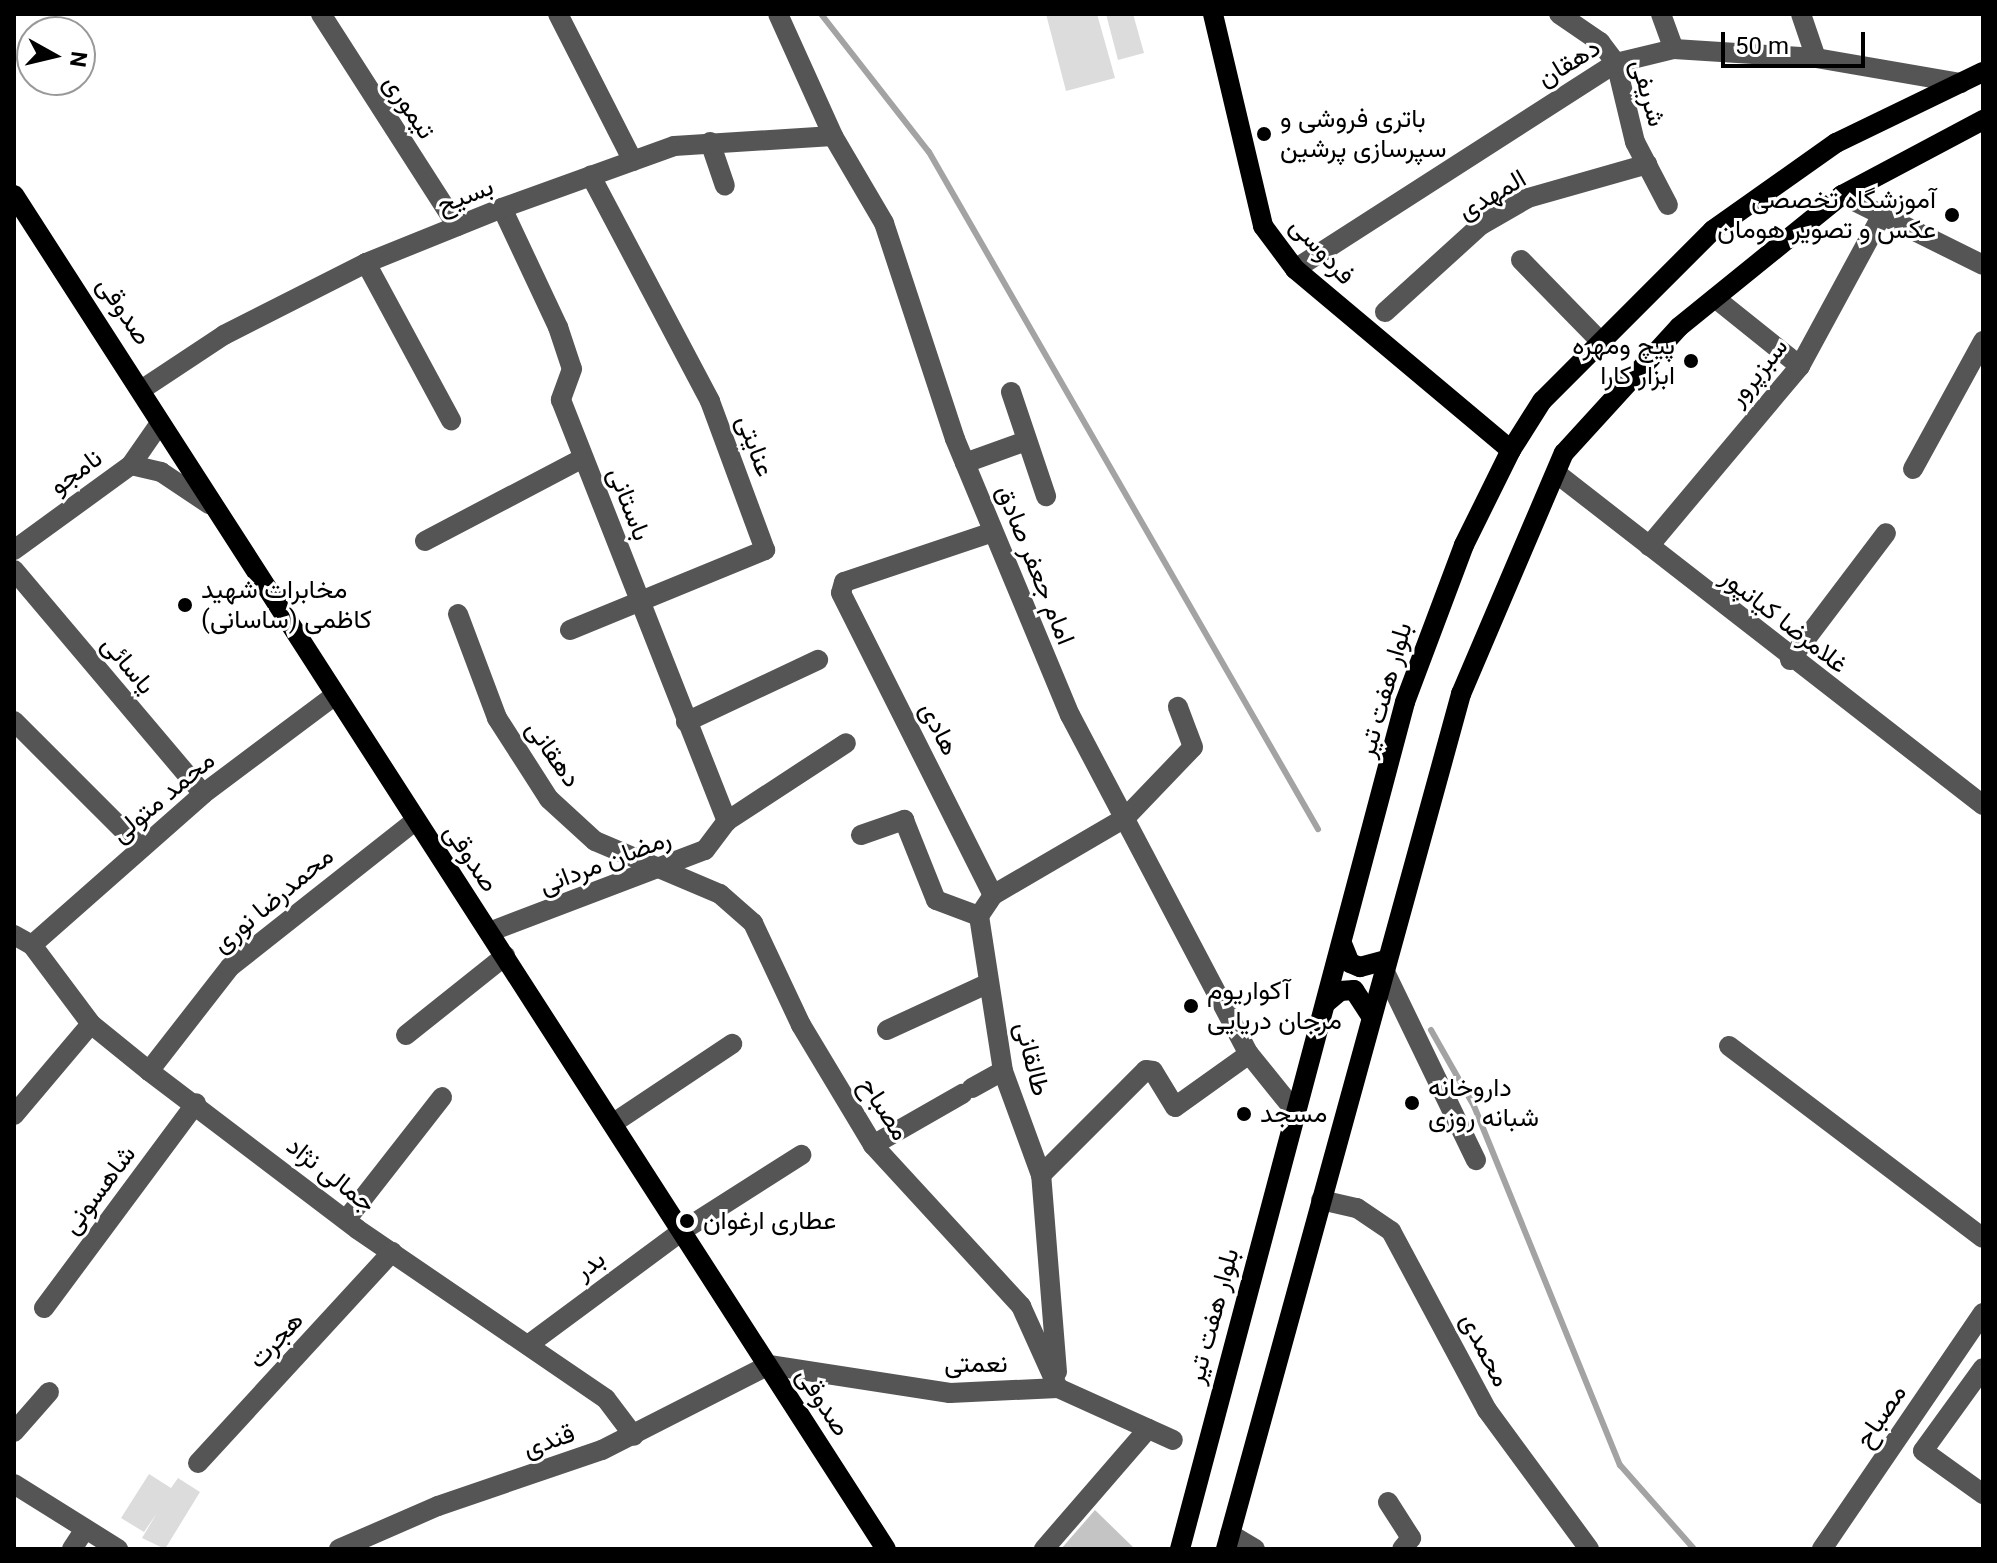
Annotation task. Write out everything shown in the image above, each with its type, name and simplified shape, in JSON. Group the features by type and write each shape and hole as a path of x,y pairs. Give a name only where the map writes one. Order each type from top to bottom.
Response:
{"main road":[{"name":"فردوسی","path":"1213,14 1263,226 1295,269 1511,450"},
{"name":"بلوار هفت تیر","path":"1180,1549 1295,1111 1433,619 1511,450 1542,401 1726,221 1836,143 1983,72"},
{"path":"1228,1542 1461,694 1564,453 1679,327 1842,195 1983,120"},
{"name":"صدوقی","path":"14,195 144,388 158,426 685,1229 886,1549"},
{"path":"1343,946 1350,963 1360,967 1385,966"},
{"path":"1327,1002 1340,991 1354,990 1371,1016"}],"street":[{"name":"تیموری","path":"321,14 457,226"},
{"path":"558,14 633,161"},
{"name":"امام جعفر صادق","path":"778,14 833,136 884,223 965,463 1070,715 1249,1054 1295,1111"},
{"name":"شریفی","path":"1559,14 1600,42 1616,63 1635,142 1668,205"},
{"path":"1661,14 1674,49"},
{"path":"1801,14 1816,58"},
{"name":"دهقان","path":"1295,269 1616,63 1674,49 1816,58 1961,83"},
{"name":"بسیح","path":"144,388 224,335 366,263 502,208 674,146 833,136"},
{"path":"710,142 725,186"},
{"name":"المهدی","path":"1385,312 1481,225 1528,198 1647,164"},
{"name":"عنایتی","path":"570,630 638,606 761,555 764,544 710,401 591,176"},
{"path":"1842,195 1983,265"},
{"name":"باستانی","path":"502,208 572,369 561,400 638,606 727,821"},
{"name":"سبزپرور","path":"1649,546 1800,366 1882,215"},
{"path":"1521,260 1600,341"},
{"path":"366,263 451,420"},
{"path":"1715,298 1800,366"},
{"path":"1913,469 1983,341"},
{"path":"1011,392 1046,496"},
{"name":"نامجو","path":"14,550 131,465 158,426"},
{"path":"965,463 1026,441"},
{"path":"425,541 583,458"},
{"path":"131,465 161,472 209,504"},
{"name":"غلامرضا کیانپور","path":"1556,473 1790,660 1983,805"},
{"name":"هادی","path":"993,532 841,586 993,895"},
{"path":"1790,660 1886,533"},
{"name":"یاسائی","path":"14,570 203,794"},
{"name":"دهقانی","path":"458,614 497,718 549,799 595,841 666,870"},
{"path":"686,722 818,660"},
{"name":"محمد متولی","path":"23,940 141,848 203,794 334,696"},
{"path":"861,835 904,820 936,900 979,916 993,895 1125,818 1193,747 1178,707"},
{"path":"14,721 141,848"},
{"name":"رمضان مردانی","path":"489,932 666,870 705,850 727,821 846,743"},
{"name":"محمدرضا نوری","path":"149,1071 230,967 415,821"},
{"name":"مصباح","path":"666,870 720,894 753,923 801,1025 873,1145 1021,1306 1058,1388"},
{"name":"طالقانی","path":"979,916 1003,1071 1041,1175 1058,1388"},
{"name":"جمالی نژاد","path":"23,940 91,1024 346,1220 606,1399 634,1436"},
{"path":"406,1035 505,956"},
{"path":"1385,966 1476,1160"},
{"path":"887,1030 989,983"},
{"path":"14,1115 91,1024"},
{"path":"615,1122 732,1044"},
{"path":"1729,1046 1983,1238"},
{"path":"1041,1175 1146,1070 1153,1071 1175,1107 1249,1054"},
{"path":"873,1145 1003,1071"},
{"path":"346,1220 442,1097"},
{"name":"شاهسونی","path":"44,1308 196,1103"},
{"path":"685,1229 801,1155"},
{"name":"محمدی","path":"1321,1200 1357,1208 1391,1231 1487,1410 1589,1549"},
{"name":"بدر","path":"528,1345 685,1229"},
{"name":"هجرت","path":"198,1463 392,1252"},
{"name":"مصباح","path":"1822,1549 1983,1313"},
{"name":"نعمتی","path":"769,1365 950,1393 1058,1388 1173,1440"},
{"name":"قندی","path":"339,1549 634,1436 769,1365"},
{"path":"1983,1368 1923,1451 1983,1494"},
{"path":"14,1432 49,1392"},
{"path":"1044,1549 1148,1429"},
{"path":"14,1484 118,1549"},
{"path":"1388,1502 1411,1538 1402,1549"},
{"path":"72,1549 85,1529"},
{"path":"1228,1542 1255,1549"}],"shaded area":[{"path":"1046,14 1097,14 1115,78 1066,91"},
{"path":"1106,14 1133,14 1144,53 1118,60"},
{"path":"149,1474 171,1488 178,1478 200,1492 165,1549 142,1538 157,1513 144,1532 121,1518"}],"building":[{"path":"1095,1510 1135,1549 1061,1549"}],"waterway":[{"path":"821,14 929,152 1318,829"},
{"path":"1431,1030 1474,1106 1620,1465 1694,1549"}],"place":[{"name":"باتری فروشی و سپرسازی پرشین","path":"1264,134"},
{"name":"آموزشگاه تخصصی عکس و تصویر هومان","path":"1952,215"},
{"name":"پیچ ومهره ابزار کارا","path":"1691,361"},
{"name":"مخابرات شهید کاظمی (ساسانی)","path":"185,605"},
{"name":"آکواریوم مرجان دریایی","path":"1191,1006"},
{"name":"داروخانه شبانه روزی","path":"1412,1103"},
{"name":"مسجد","path":"1244,1114"},
{"name":"عطاری ارغوان","path":"687,1221"}]}
